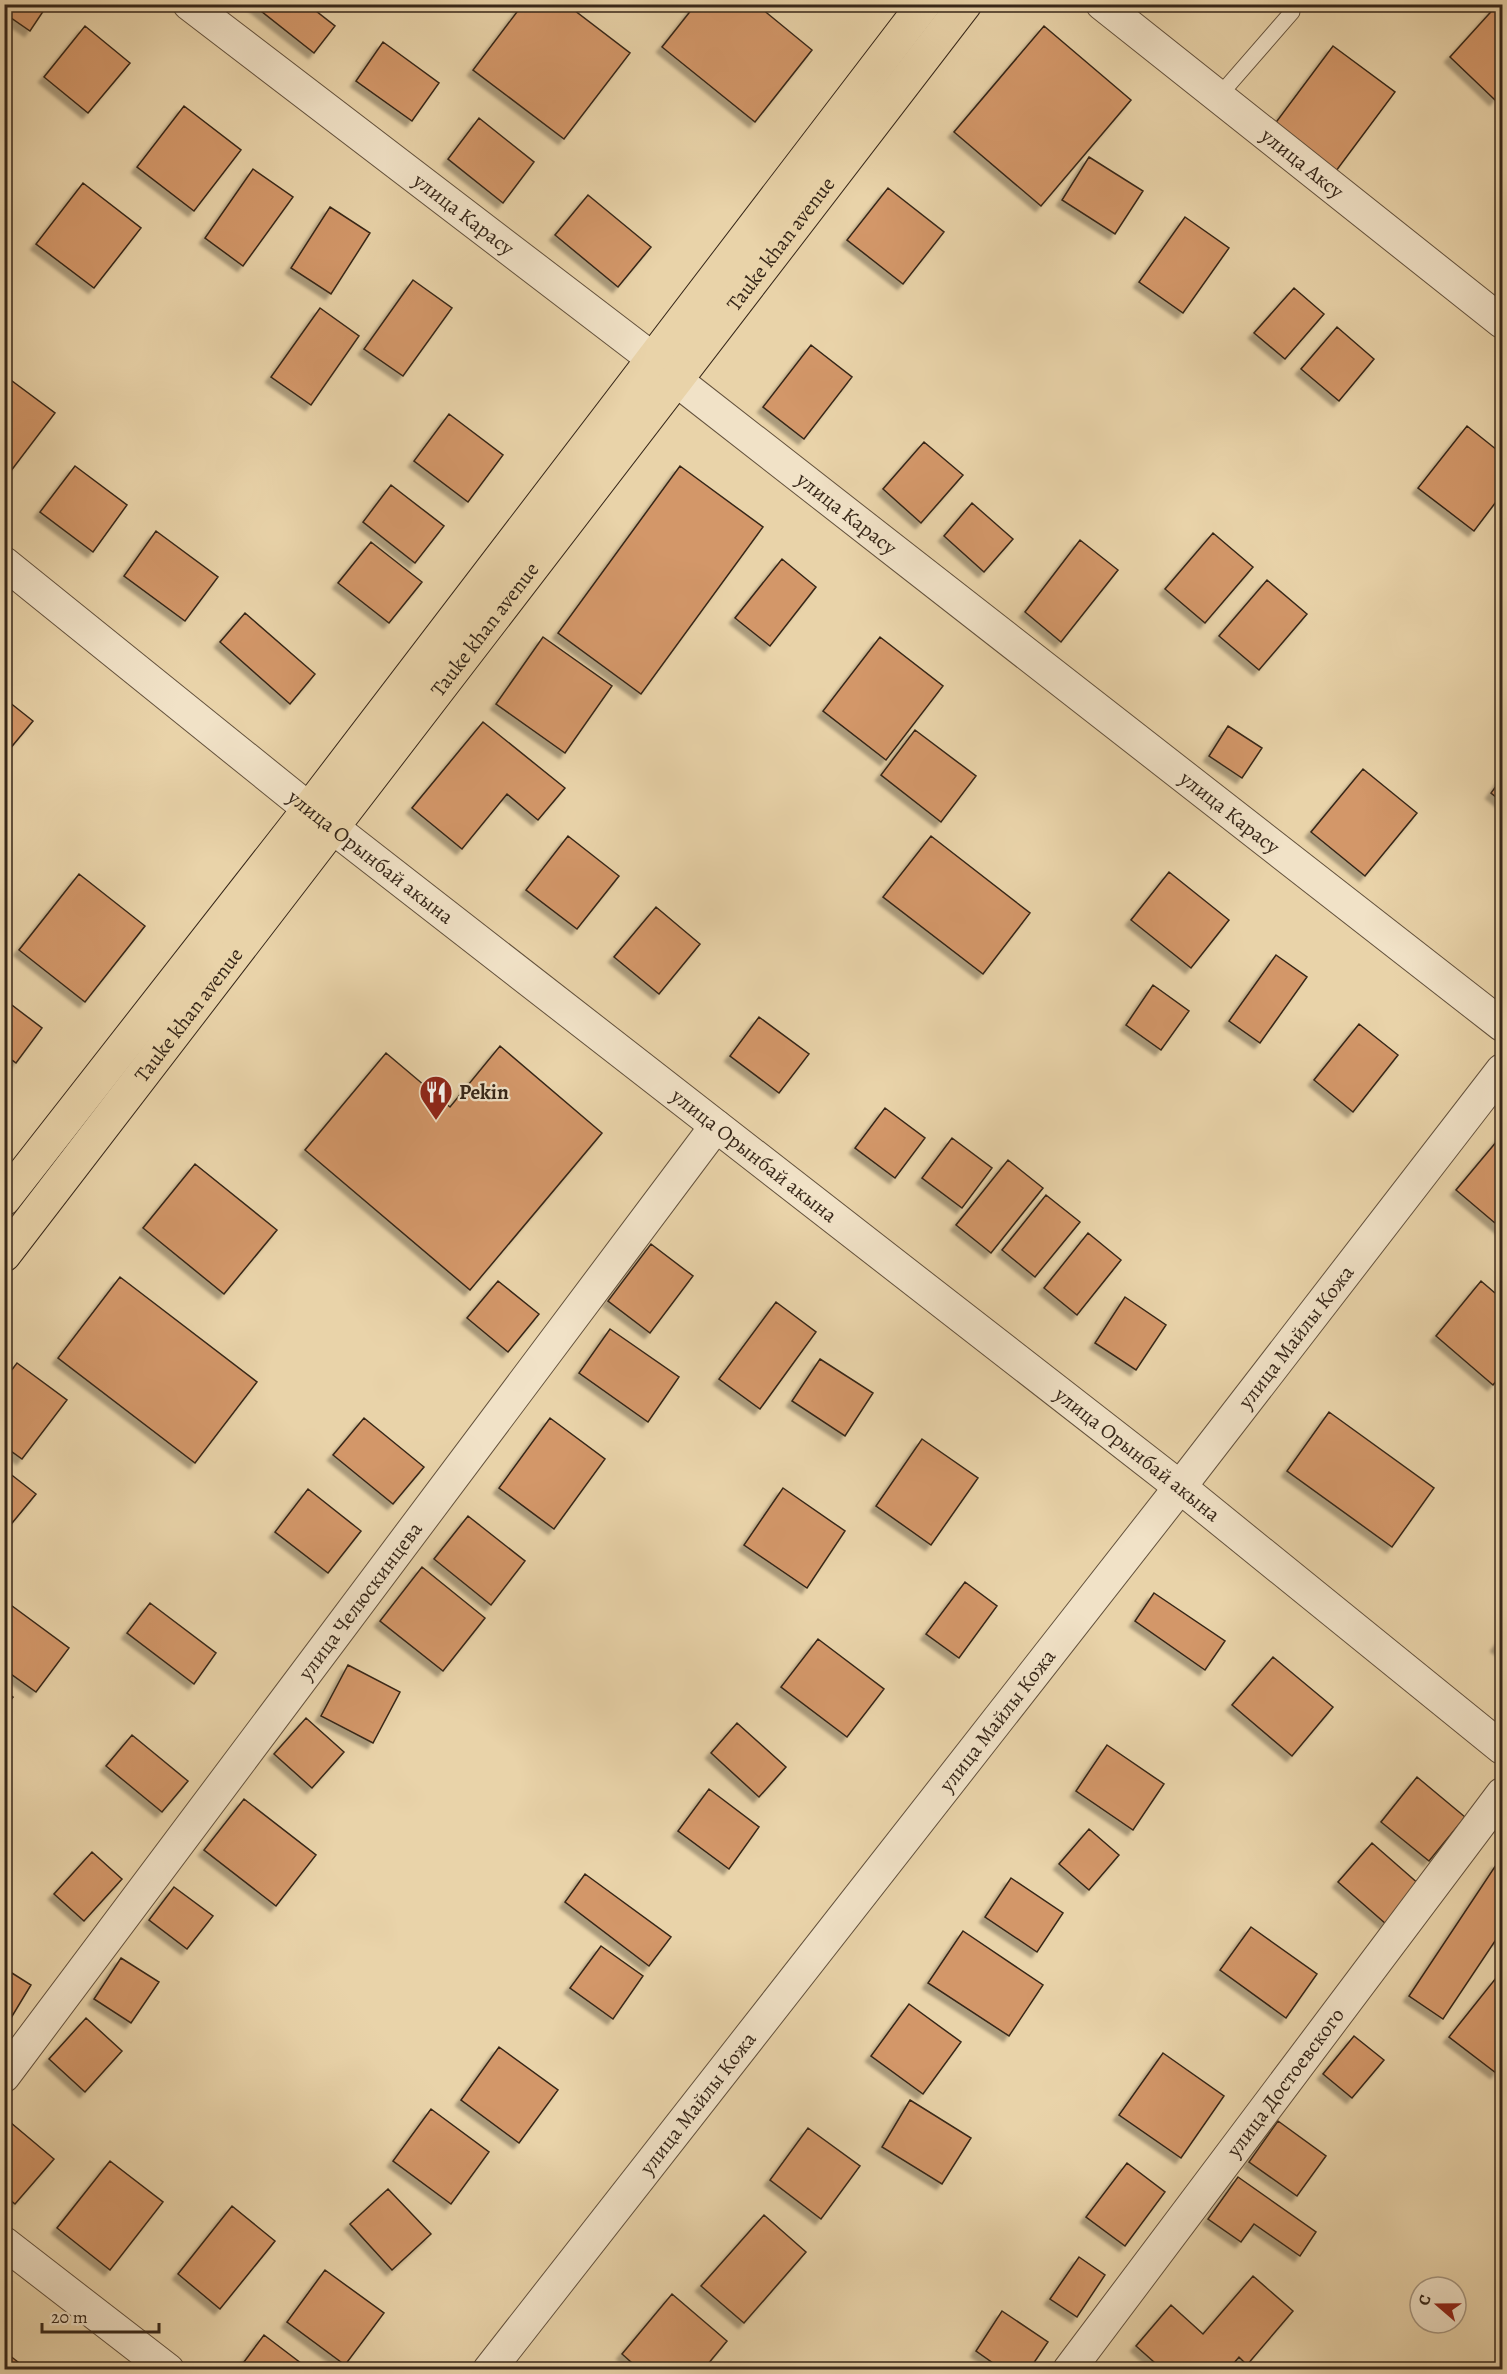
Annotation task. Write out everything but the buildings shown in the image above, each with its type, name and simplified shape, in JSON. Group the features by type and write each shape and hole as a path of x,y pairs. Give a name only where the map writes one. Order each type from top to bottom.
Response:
{"main road":[{"name":"Tauke khan avenue","path":"665,369 924,4"},
{"name":"Tauke khan avenue","path":"4,1255 321,818 665,369 965,4"},
{"name":"Tauke khan avenue","path":"4,1199 321,818"}],"street":[{"name":"улица Карасу","path":"189,4 665,369 1503,1024"},
{"name":"улица Аксу","path":"1102,4 1503,322"},
{"name":"улица Орынбай акына","path":"4,563 321,818 1180,1487 1503,1748"},
{"name":"улица Майлы Кожа","path":"489,2370 1503,1070"},
{"name":"улица Челюскинцева","path":"4,2076 716,1126"},
{"name":"улица Достоевского","path":"1069,2370 1503,1794"},
{"path":"4,2243 168,2370"}],"lane":[{"path":"1218,96 1292,12"}],"place":[{"name":"Pekin","path":"436,1121"}]}
